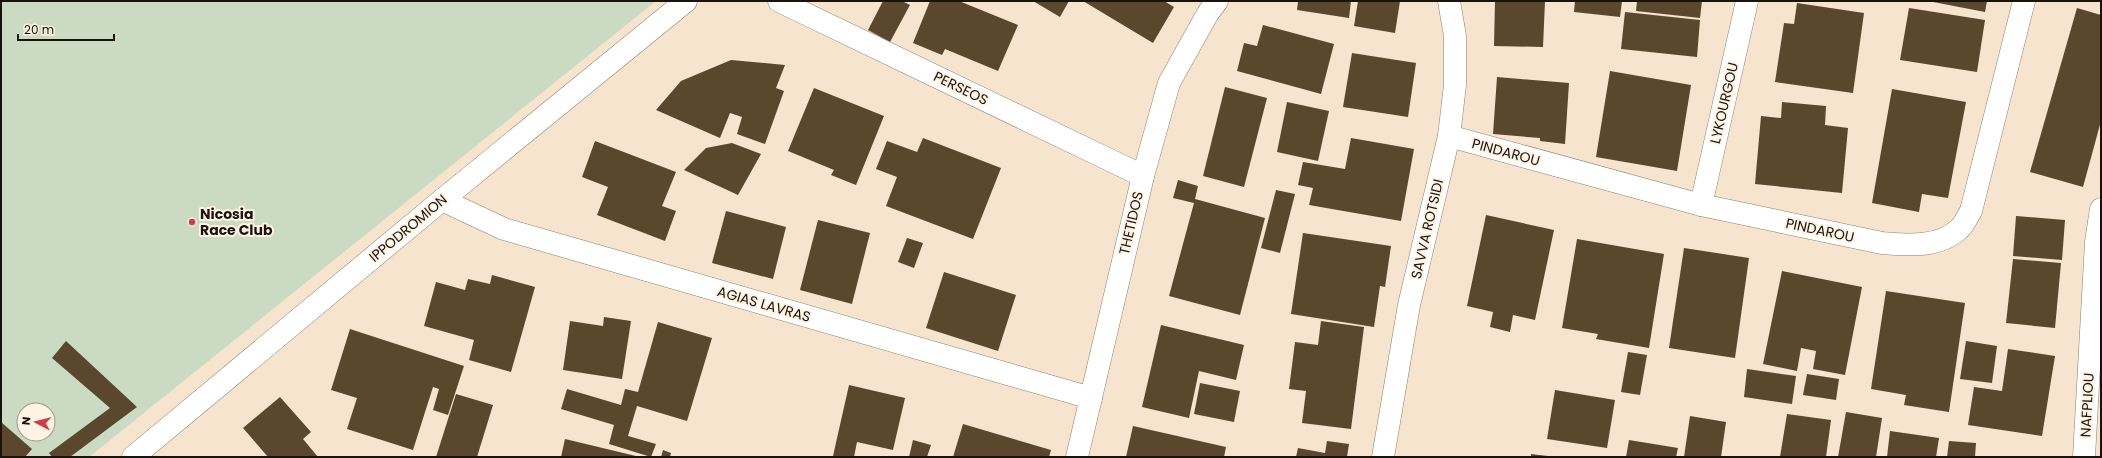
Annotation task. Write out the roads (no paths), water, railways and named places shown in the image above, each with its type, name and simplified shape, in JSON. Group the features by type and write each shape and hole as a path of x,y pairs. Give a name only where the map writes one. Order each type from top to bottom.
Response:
{"street":[{"name":"IPPODROMION","path":"134,457 442,200 686,1"},
{"name":"PERSEOS","path":"779,1 1142,176"},
{"name":"THETIDOS","path":"1077,457 1142,176 1169,84 1208,13 1217,1"},
{"name":"SAVVA ROTSIDI","path":"1383,457 1409,305 1449,136 1455,85 1455,36 1449,1"},
{"name":"LYKOURGOU","path":"1700,205 1746,1"},
{"name":"PINDAROU","path":"1449,136 1700,205 1882,242 1910,245 1945,239 1960,229 1971,211 2024,1"},
{"name":"AGIAS LAVRAS","path":"442,200 504,229 1091,398"},
{"name":"NAFPLIOU","path":"2084,457 2096,242 2101,209"}],"place":[{"name":"Nicosia Race Club","path":"192,222"}]}
